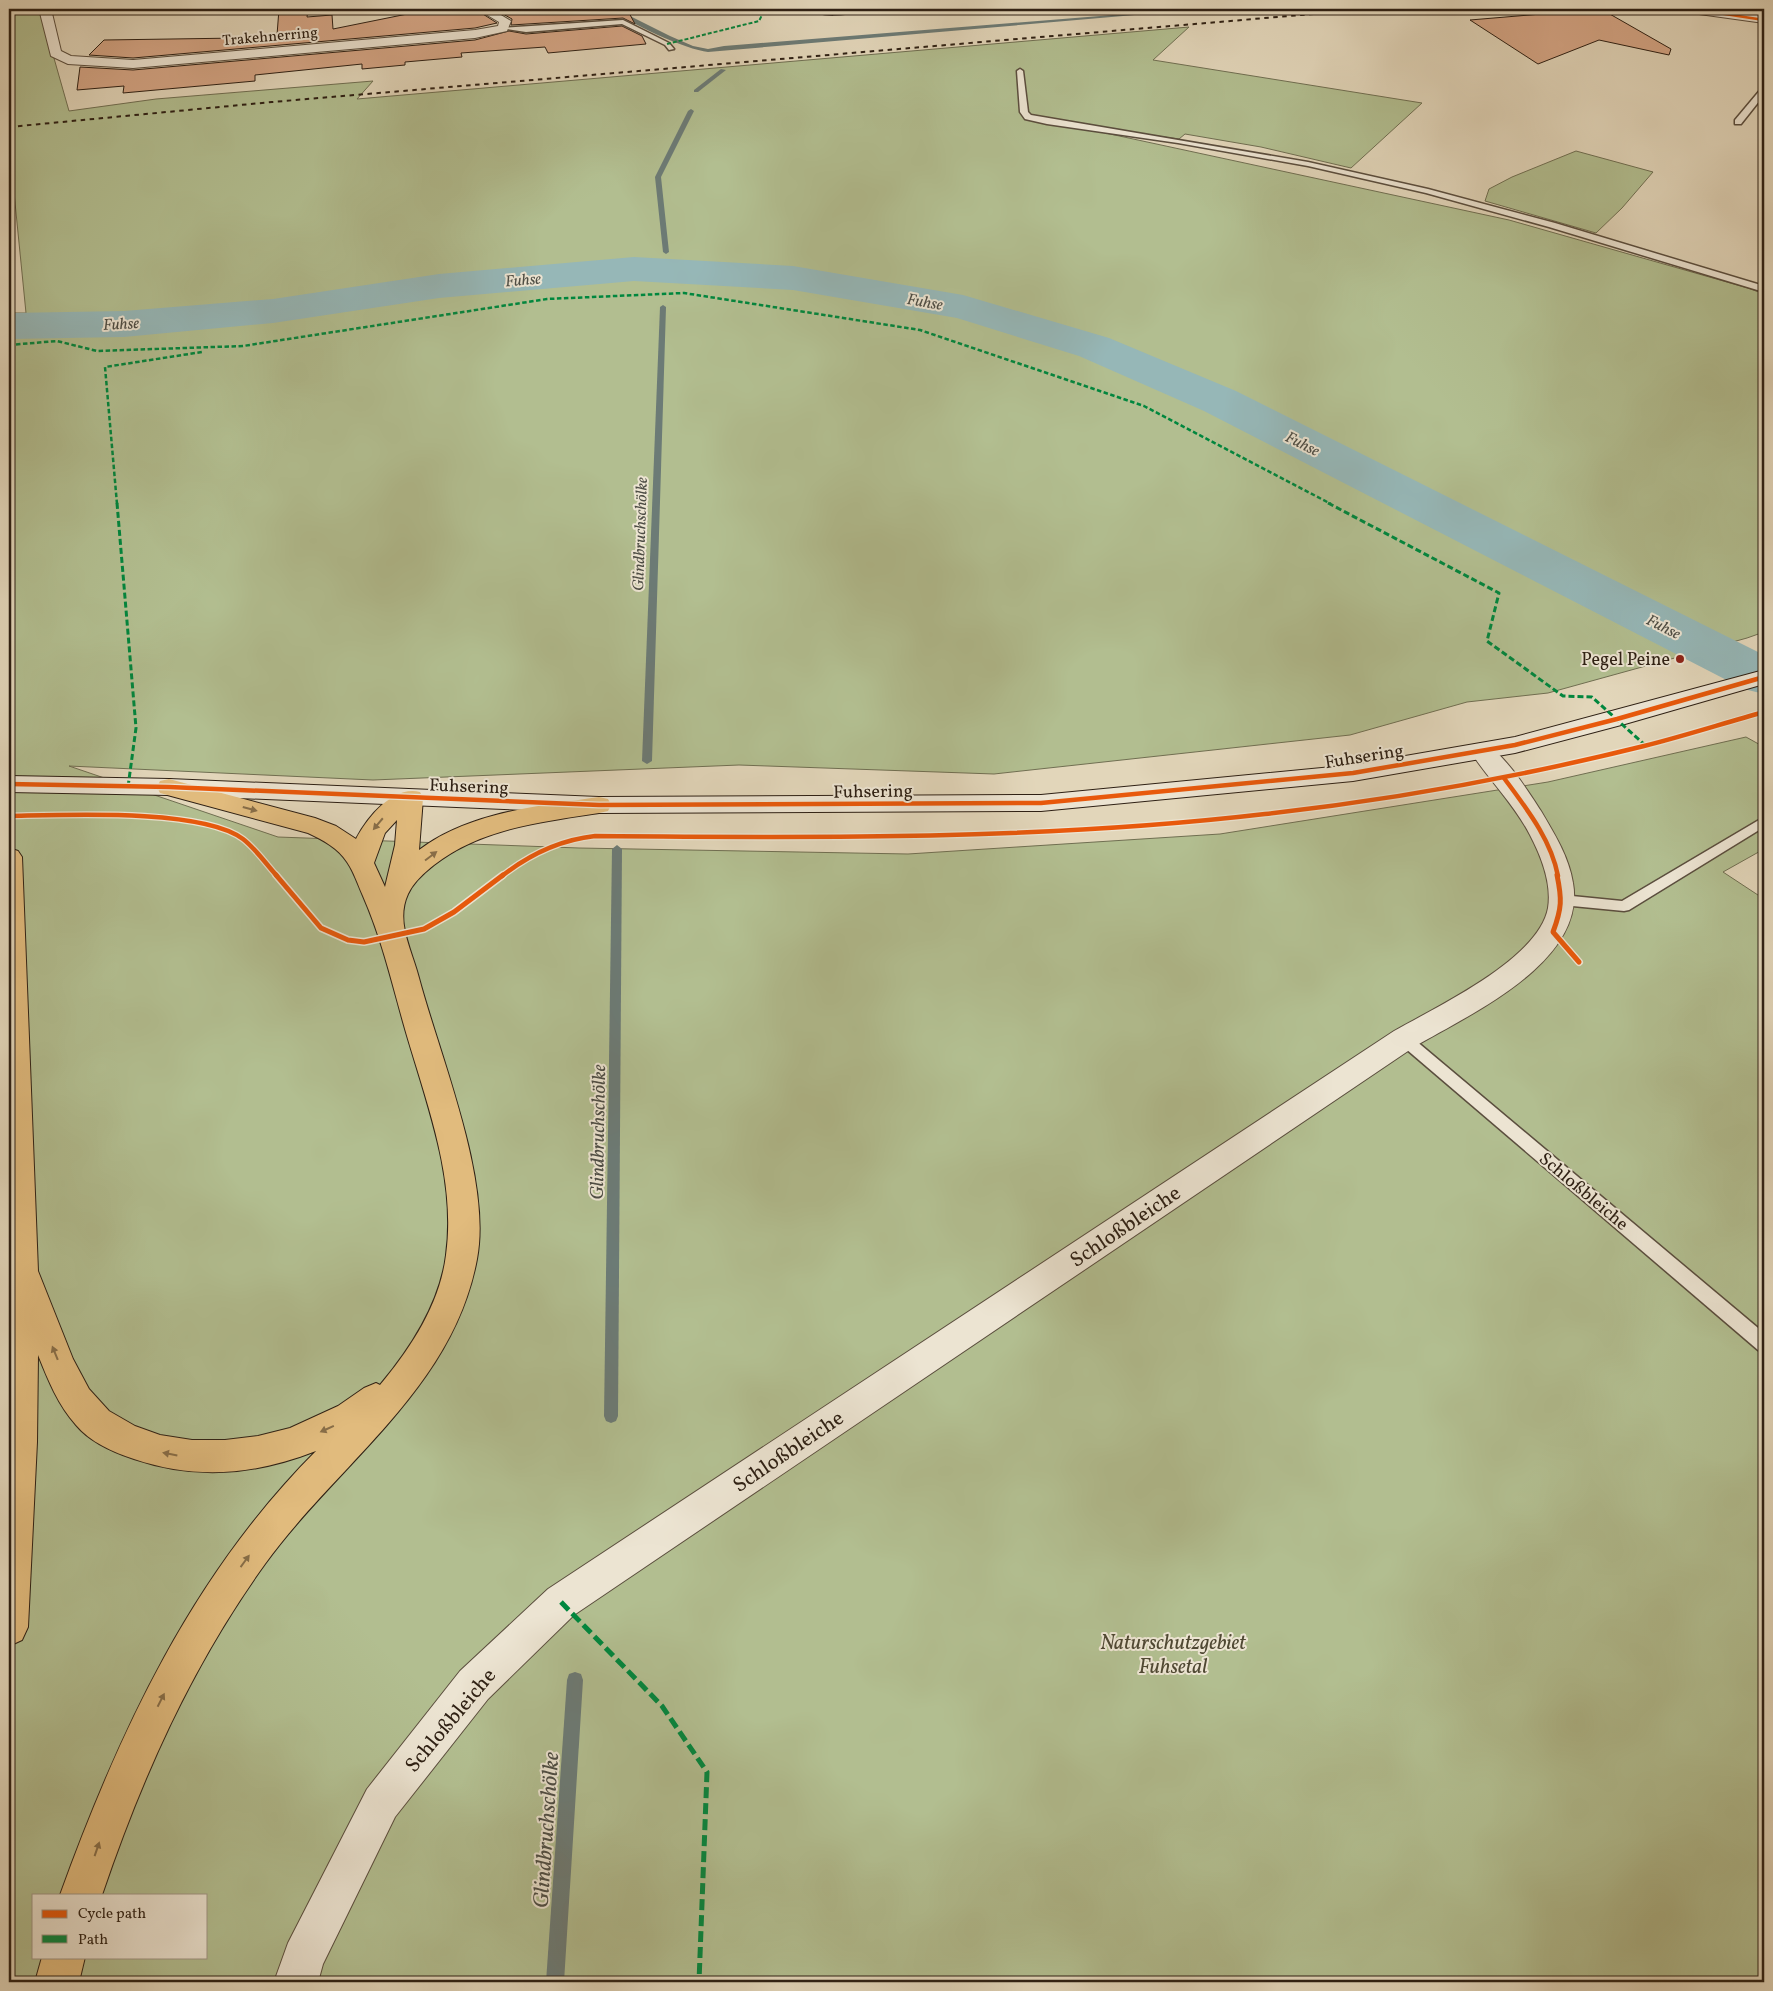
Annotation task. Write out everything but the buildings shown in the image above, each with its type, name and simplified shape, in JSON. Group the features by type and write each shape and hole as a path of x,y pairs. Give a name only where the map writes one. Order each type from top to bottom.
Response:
{"highway":[{"path":"80,1894 109,1813 141,1737 178,1666 217,1602 276,1521 307,1485 381,1411 422,1358 441,1323 455,1287 462,1256 465,1226 463,1198 451,1144 388,924 361,863 345,843 319,828 169,787"},
{"path":"361,863 369,835 381,819 411,798"},
{"path":"388,924 408,845 411,798"},
{"path":"397,888 413,870 432,854 476,829 501,821 599,806"},
{"path":"9,857 22,1268 20,1442 9,1627"},
{"path":"22,1268 71,1392 90,1416 117,1436 149,1450 186,1457 226,1457 268,1451 302,1440 336,1425 368,1406 422,1358"},
{"path":"57,1982 64,1958"}],"street":[{"name":"Trakehnerring","path":"45,9 55,53 68,60 92,63 143,63 475,34 503,28"},
{"path":"483,9 505,21 503,28"},
{"path":"816,9 845,11 855,9"},
{"path":"1692,9 1764,20"},
{"name":"Fuhsering","path":"9,784 169,787 599,806 1041,803 1353,774 1482,751 1617,719 1764,677"},
{"name":"Schloßbleiche","path":"296,1982 303,1958 381,1803 474,1685 561,1602 1404,1039 1494,986 1527,961 1553,932 1561,912 1562,900 1554,857 1532,815 1482,751"}],"lane":[{"path":"503,28 526,30 622,22 667,44 671,49"},
{"path":"1020,71 1024,112 1028,117 1047,122 1178,141 1308,164 1428,191 1552,225 1764,289"},
{"path":"1738,122 1764,91"},
{"path":"1562,900 1624,906 1764,821"},
{"name":"Schloßbleiche","path":"1404,1039 1764,1344"}],"green space":[{"name":"Naturschutzgebiet Fuhsetal","path":"9,9 40,9 69,111 156,99 373,81 357,99 1189,27 1153,60 1422,103 1351,168 1261,147 1185,134 1179,139 1059,123 1509,220 1764,294 1764,632 1747,638 1548,693 1467,702 1350,735 994,774 739,765 373,780 69,766 278,837 579,848 908,854 1220,834 1548,782 1746,737 1764,747 1764,849 1723,872 1764,899 1764,1982 9,1982 9,313 26,313 9,142"},
{"path":"1576,151 1653,172 1622,208 1596,233 1485,201 1489,189 1512,177"}],"waterway":[{"name":"Glindbruchschölke","path":"613,9 668,37 691,47 708,51 724,48 1202,9"},
{"name":"Glindbruchschölke","path":"696,91 723,70"},
{"name":"Glindbruchschölke","path":"666,252 658,177 691,111"},
{"name":"Fuhse","path":"9,326 124,324 273,311 439,286 634,269 793,278 963,307 1094,347 1220,401 1764,677"},
{"name":"Glindbruchschölke","path":"647,761 663,307"},
{"name":"Glindbruchschölke","path":"611,1416 617,849"},
{"name":"Glindbruchschölke","path":"555,1982 575,1680"}],"railway":[{"path":"9,127 272,102 1372,9"}],"marked path":[{"path":"667,44 759,21 765,9"},
{"path":"9,345 57,341 97,351 243,346 547,299 684,293 920,330 1144,406 1499,593 1487,641 1563,696 1592,697 1646,746"},
{"path":"128,787 136,728 105,367 202,352"},
{"path":"561,1602 662,1706 707,1772 703,1918 699,1982"}],"cycle path":[{"path":"1692,9 1764,20"},
{"path":"9,784 169,787 599,805 1041,803 1353,773 1515,745 1617,719 1764,677"},
{"path":"9,816 95,815 164,818 196,822 222,829 242,838 253,848 321,928 348,940 364,942 424,929 454,912 533,854 571,839 595,836 904,837 981,835 1058,832 1212,820 1375,800 1483,781 1591,759 1764,712"},
{"path":"1504,778 1531,815 1554,857 1562,900 1561,912 1553,932 1579,962"}],"place":[{"name":"Pegel Peine","path":"1680,659"}]}
